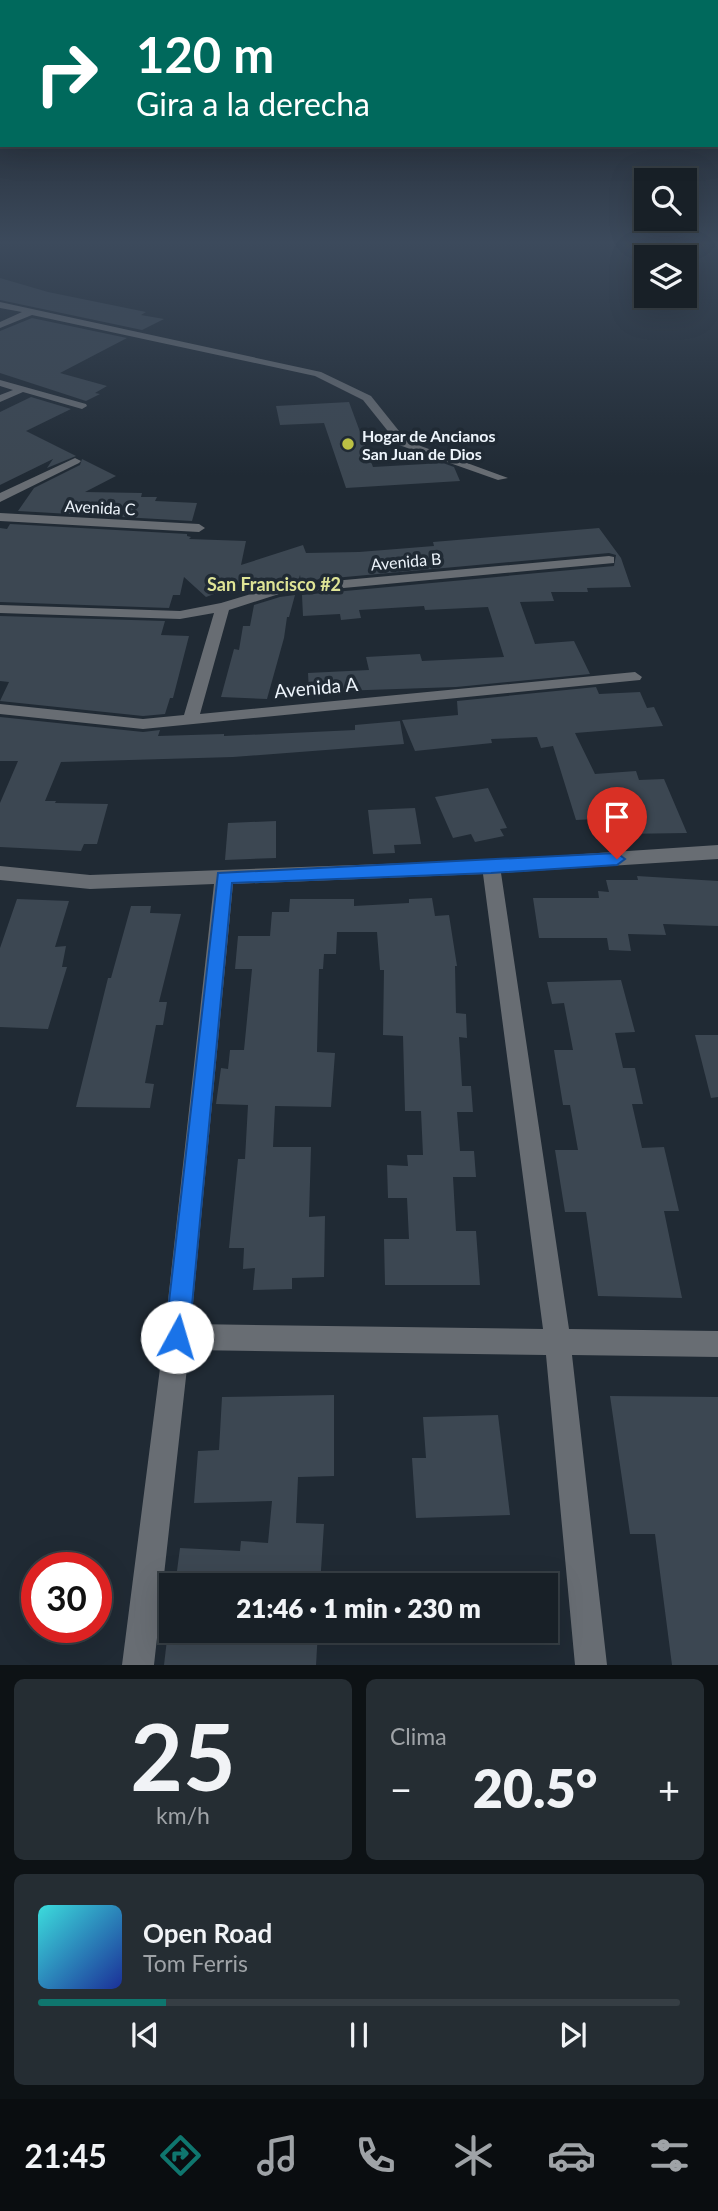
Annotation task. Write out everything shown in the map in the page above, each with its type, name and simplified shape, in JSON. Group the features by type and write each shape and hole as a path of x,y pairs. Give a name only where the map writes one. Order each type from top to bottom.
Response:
{"street":[{"path":"70,321 318,374 367,398 404,443 502,478"},
{"path":"0,383 82,406"},
{"path":"0,399 22,389"},
{"path":"0,498 75,461"},
{"name":"Avenida C","path":"0,517 199,528"},
{"name":"Avenida B","path":"0,608 180,615 223,607 278,590 609,561"},
{"path":"191,718 223,607"},
{"name":"Avenida A","path":"0,709 144,724 635,677"},
{"path":"0,873 90,882 491,867 718,852"},
{"path":"491,867 558,1342 591,1665"},
{"path":"138,1665 177,1337 224,877"},
{"path":"177,1337 718,1344"}],"building":[{"path":"25,321 45,321 127,338 60,373 107,386 95,393 100,394 86,401 0,373 0,331"},
{"path":"98,321 161,321 142,330"},
{"path":"31,397 71,409 26,431 76,456 47,468 53,459 0,485 0,412"},
{"name":"Hogar de Ancianos San Juan de Dios","path":"349,402 373,467 443,463 454,467 460,481 346,488 324,423 280,425 276,406"},
{"path":"82,459 116,476 85,492 142,493 141,497 157,497 155,501 197,503 192,521 18,511 34,488 80,465"},
{"path":"10,524 187,534 191,537 189,539 246,541 241,565 303,545 306,553 359,552 434,546 433,542 599,528 621,558 631,587 587,588 588,592 551,592 554,601 520,602 535,644 574,641 590,674 456,687 309,692 308,673 369,670 366,657 420,654 422,661 504,657 488,607 425,610 424,606 359,610 361,618 341,620 340,614 303,616 302,595 614,566 616,555 609,553 301,581 300,575 298,582 278,583 256,590 258,578 206,597 184,577 180,595 173,595 169,608 0,602 0,528 7,529"},
{"path":"295,595 267,699 221,697 234,649 239,650 243,626 250,626 254,605"},
{"path":"0,616 165,621 161,635 189,636 173,698 170,698 165,714 143,716 0,701 9,682 0,681"},
{"path":"596,687 599,694 640,692 647,708 654,707 663,726 575,733 595,774 636,771 639,780 664,779 687,833 621,834 615,818 576,820 553,746 541,748 537,737 491,739 492,743 415,751 402,720 458,715 457,701"},
{"path":"0,717 143,732 160,730 158,736 355,730 355,725 400,721 404,744 233,757 61,762 45,801 108,804 97,844 84,844 81,851 0,847 0,803 18,761 0,761"},
{"path":"488,788 507,828 500,829 504,836 475,842 471,834 453,838 435,797"},
{"path":"415,808 421,844 394,845 395,853 373,854 368,810"},
{"path":"276,821 276,858 225,860 228,823"},
{"path":"637,876 718,881 718,926 663,924 666,935 628,934 631,951 609,950 607,938 539,938 533,898 599,898 598,891 609,892 606,880 638,880"},
{"path":"432,898 435,916 449,915 457,966 456,1013 466,1014 467,1038 459,1037 462,1086 471,1086 473,1112 457,1112 460,1151 474,1151 476,1177 453,1177 456,1231 476,1231 480,1285 385,1285 384,1239 409,1239 407,1198 388,1198 387,1165 408,1166 407,1155 423,1155 421,1111 405,1111 403,1036 383,1035 384,970 380,970 377,932 337,932 336,954 324,954 323,969 319,969 317,1052 335,1053 331,1107 275,1106 273,1147 311,1147 309,1217 325,1216 324,1277 292,1278 292,1289 253,1290 255,1268 243,1269 244,1248 229,1248 238,1159 245,1159 248,1105 216,1104 221,1068 228,1069 230,1050 244,1050 252,969 235,969 238,936 270,936 272,912 289,912 290,899 354,899 354,906 409,903 409,899"},
{"path":"17,899 69,901 55,947 66,946 62,967 67,967 48,1029 0,1027 0,948"},
{"path":"131,906 151,906 150,913 181,914 159,1002 167,1002 163,1025 156,1025 145,1083 154,1084 150,1108 76,1107 108,978 111,978"},
{"path":"621,980 635,1032 615,1033 623,1068 635,1068 643,1104 632,1104 642,1148 664,1147 679,1211 664,1211 682,1298 598,1296 586,1212 565,1212 555,1150 578,1150 570,1105 563,1105 554,1050 573,1050 564,1003 552,1004 547,982"},
{"path":"695,1035 718,1035 718,1097 711,1098"},
{"path":"334,1395 334,1476 298,1477 296,1523 324,1524 321,1573 177,1573 180,1548 240,1551 241,1541 268,1543 272,1501 194,1503 198,1451 219,1450 222,1397"},
{"path":"610,1396 718,1397 718,1665 672,1665 655,1534 630,1534"},
{"path":"498,1415 510,1515 416,1518 412,1458 426,1458 423,1417"},
{"path":"167,1643 317,1643 316,1665 164,1665"}],"place":[{"name":"Hogar de Ancianos San Juan de Dios","path":"348,444"}],"district":[{"name":"San Francisco #2","path":"274,584"}],"route":[{"path":"177,1337 224,877 491,867 617,859"}]}
